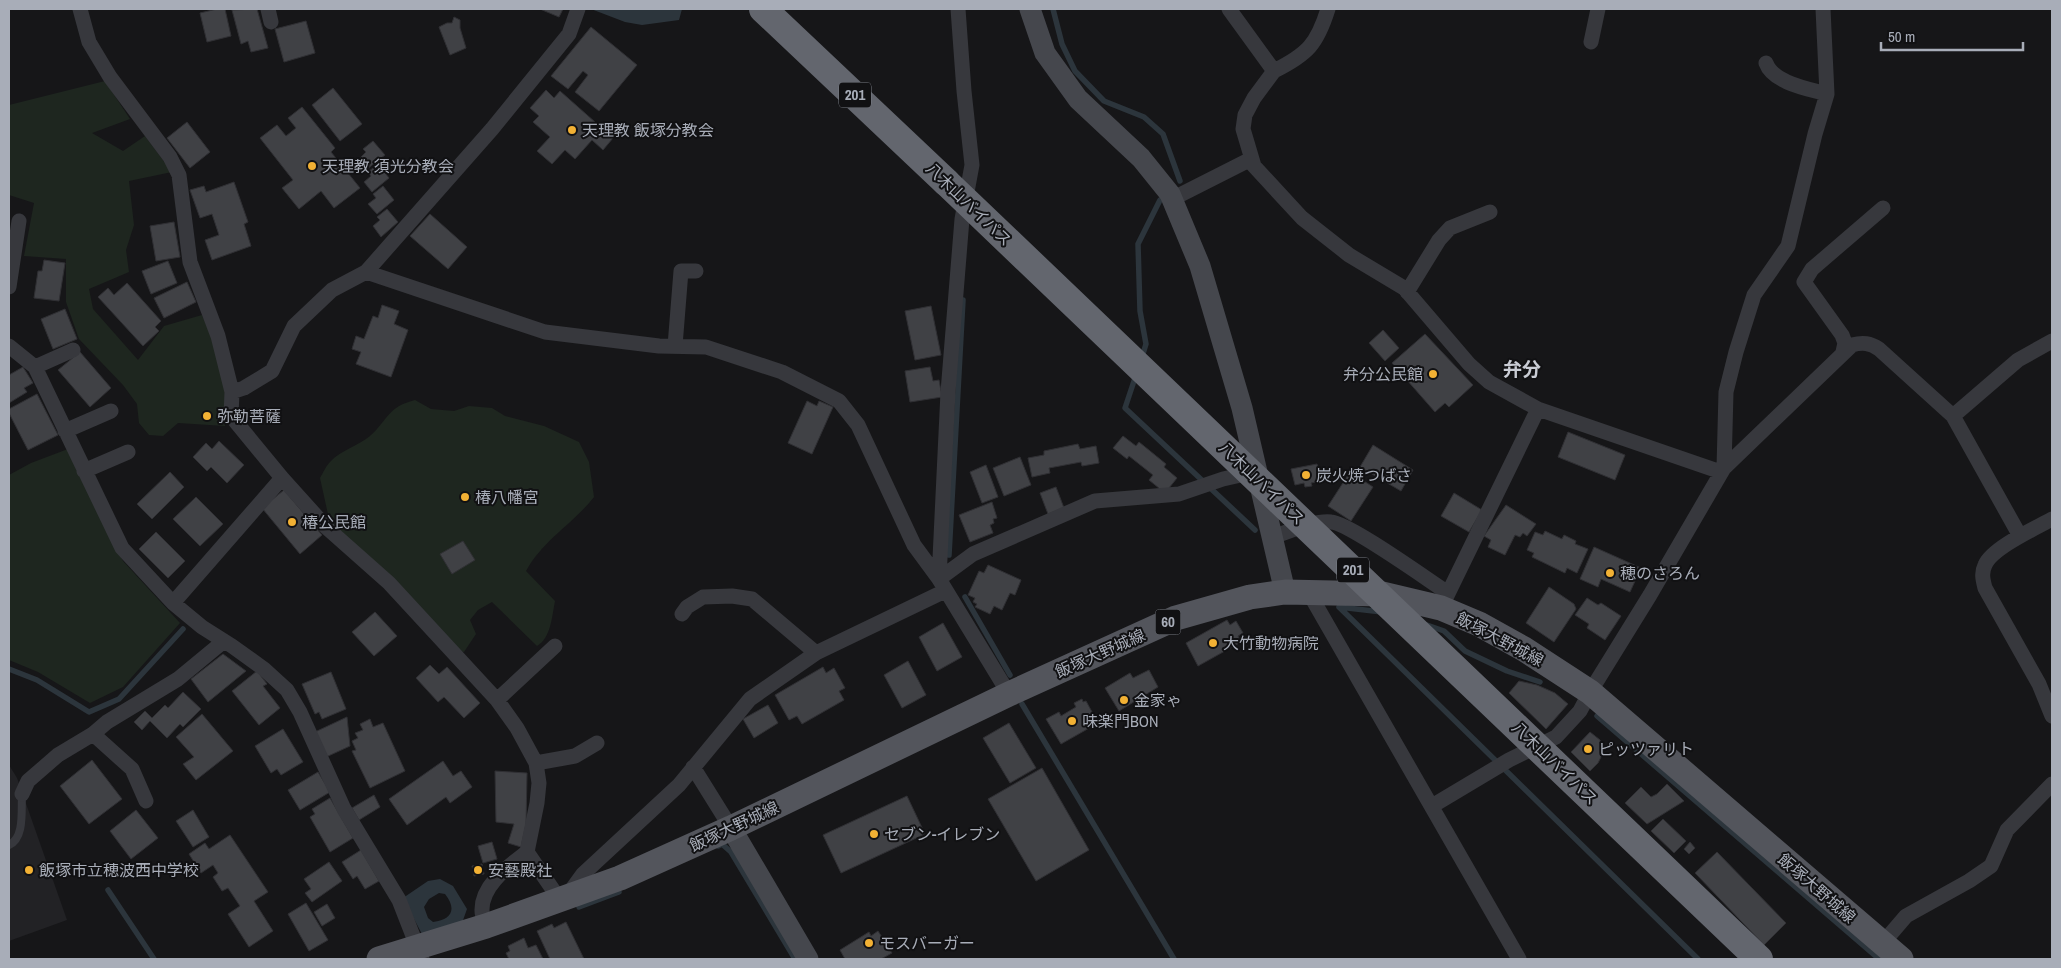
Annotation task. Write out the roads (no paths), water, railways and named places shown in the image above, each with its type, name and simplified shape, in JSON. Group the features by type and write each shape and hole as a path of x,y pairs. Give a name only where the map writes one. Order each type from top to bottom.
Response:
{"highway":[{"name":"八木山バイパス","path":"763,9 1760,959"}],"main road":[{"name":"飯塚大野城線","path":"379,959 420,954 486,926 620,878 731,828 1009,694 1176,618 1250,597 1285,592 1382,594 1444,601 1590,692 1901,959"}],"street":[{"path":"80,9 89,42 93,49 110,77 170,157 179,175 190,262 218,336 232,392 231,416 282,478 327,528 389,583 497,700 517,728 536,763 540,783 538,803 527,852 500,872 485,896 482,911 486,926"},
{"path":"232,392 244,388 272,371 294,326 332,290 366,272 492,129 569,34 578,9"},
{"path":"942,585 948,392 962,218 972,166 958,9"},
{"path":"1030,9 1045,53 1078,99 1141,158 1170,194 1200,266 1242,408 1285,592"},
{"path":"1229,9 1274,71"},
{"path":"1328,9 1324,23 1311,48 1296,60 1274,71 1254,98 1245,115 1243,129 1251,159 1267,181 1302,218 1349,255 1387,276 1407,292 1469,364 1489,382 1538,409 1722,470"},
{"path":"1592,42 1598,9"},
{"path":"1722,470 1726,392 1736,352 1754,294 1788,246 1815,134 1827,94 1823,9"},
{"path":"1766,63 1768,69 1775,75 1794,86 1827,94"},
{"path":"1172,199 1251,159"},
{"path":"1843,352 1845,343 1842,335 1804,282 1812,269 1883,208"},
{"path":"1407,292 1439,240 1450,228 1490,212"},
{"path":"9,287 11,258 19,221"},
{"path":"676,346 681,271 696,271"},
{"path":"366,272 545,332 676,346 706,346 782,372 838,401 858,425 914,545 942,585 1009,694"},
{"path":"1953,416 2018,360 2052,341"},
{"path":"1432,806 1501,765 1556,737 1580,712 1590,692 1650,596 1722,470 1852,345 1862,343 1879,349 1953,416 2020,536"},
{"path":"9,346 35,367 122,548 173,603 202,627 224,640 264,669 287,690 300,712 344,809 399,900 420,954"},
{"path":"35,367 73,350"},
{"path":"1272,537 1322,522 1333,522 1356,533 1444,601 1538,409"},
{"path":"65,431 111,411"},
{"path":"84,471 128,452"},
{"path":"527,852 563,899 583,874 679,785 750,699 786,672 816,653 942,585 973,554 1095,501 1179,494 1258,471"},
{"path":"173,603 282,478"},
{"path":"2052,520 2020,536 1985,564 1982,577 1986,588 2039,684 2052,716"},
{"path":"1309,593 1519,959"},
{"path":"682,614 687,607 703,597 732,596 752,599 816,653"},
{"path":"22,794 28,781 58,755 93,734 107,722 178,679 224,640"},
{"path":"497,700 555,646"},
{"path":"93,734 132,769 146,801"},
{"path":"536,763 575,756 597,743"},
{"path":"694,767 808,959"},
{"path":"1882,944 1906,916 1969,881 1991,866 2007,830 2052,784"}],"lane":[{"path":"9,845 15,843 19,836 22,794"}],"waterway":[{"path":"1053,9 1062,44 1075,71 1104,101 1144,117 1163,134 1180,181"},
{"path":"1142,357 1146,344 1140,311 1138,244 1160,200"},
{"path":"949,555 963,300"},
{"path":"1136,375 1125,408 1255,530"},
{"path":"965,597 1010,675"},
{"path":"1339,607 1698,959"},
{"path":"1339,607 1382,612"},
{"path":"1424,624 1444,631 1465,651 1507,671 1540,682"},
{"path":"9,669 37,680 89,712 119,699 183,629"},
{"path":"1022,704 1174,959"},
{"path":"1597,716 1879,959"},
{"path":"718,846 722,844 731,852 795,959"},
{"path":"108,890 154,959"},
{"path":"579,907 619,892"}],"place":[{"name":"天理教 飯塚分教会","path":"572,130"},
{"name":"天理教 須光分教会","path":"312,166"},
{"name":"弁分公民館","path":"1433,374"},
{"name":"弥勒菩薩","path":"207,416"},
{"name":"炭火焼つばさ","path":"1306,475"},
{"name":"椿八幡宮","path":"465,497"},
{"name":"椿公民館","path":"292,522"},
{"name":"穂のさろん","path":"1610,573"},
{"name":"大竹動物病院","path":"1213,643"},
{"name":"金家ゃ","path":"1124,700"},
{"name":"味楽門BON","path":"1072,721"},
{"name":"ピッツァリト","path":"1588,749"},
{"name":"セブン-イレブン","path":"874,834"},
{"name":"飯塚市立穂波西中学校","path":"29,870"},
{"name":"安藝殿社","path":"478,870"},
{"name":"モスバーガー","path":"869,943"}],"district":[{"name":"弁分","path":"1522,369"}]}
